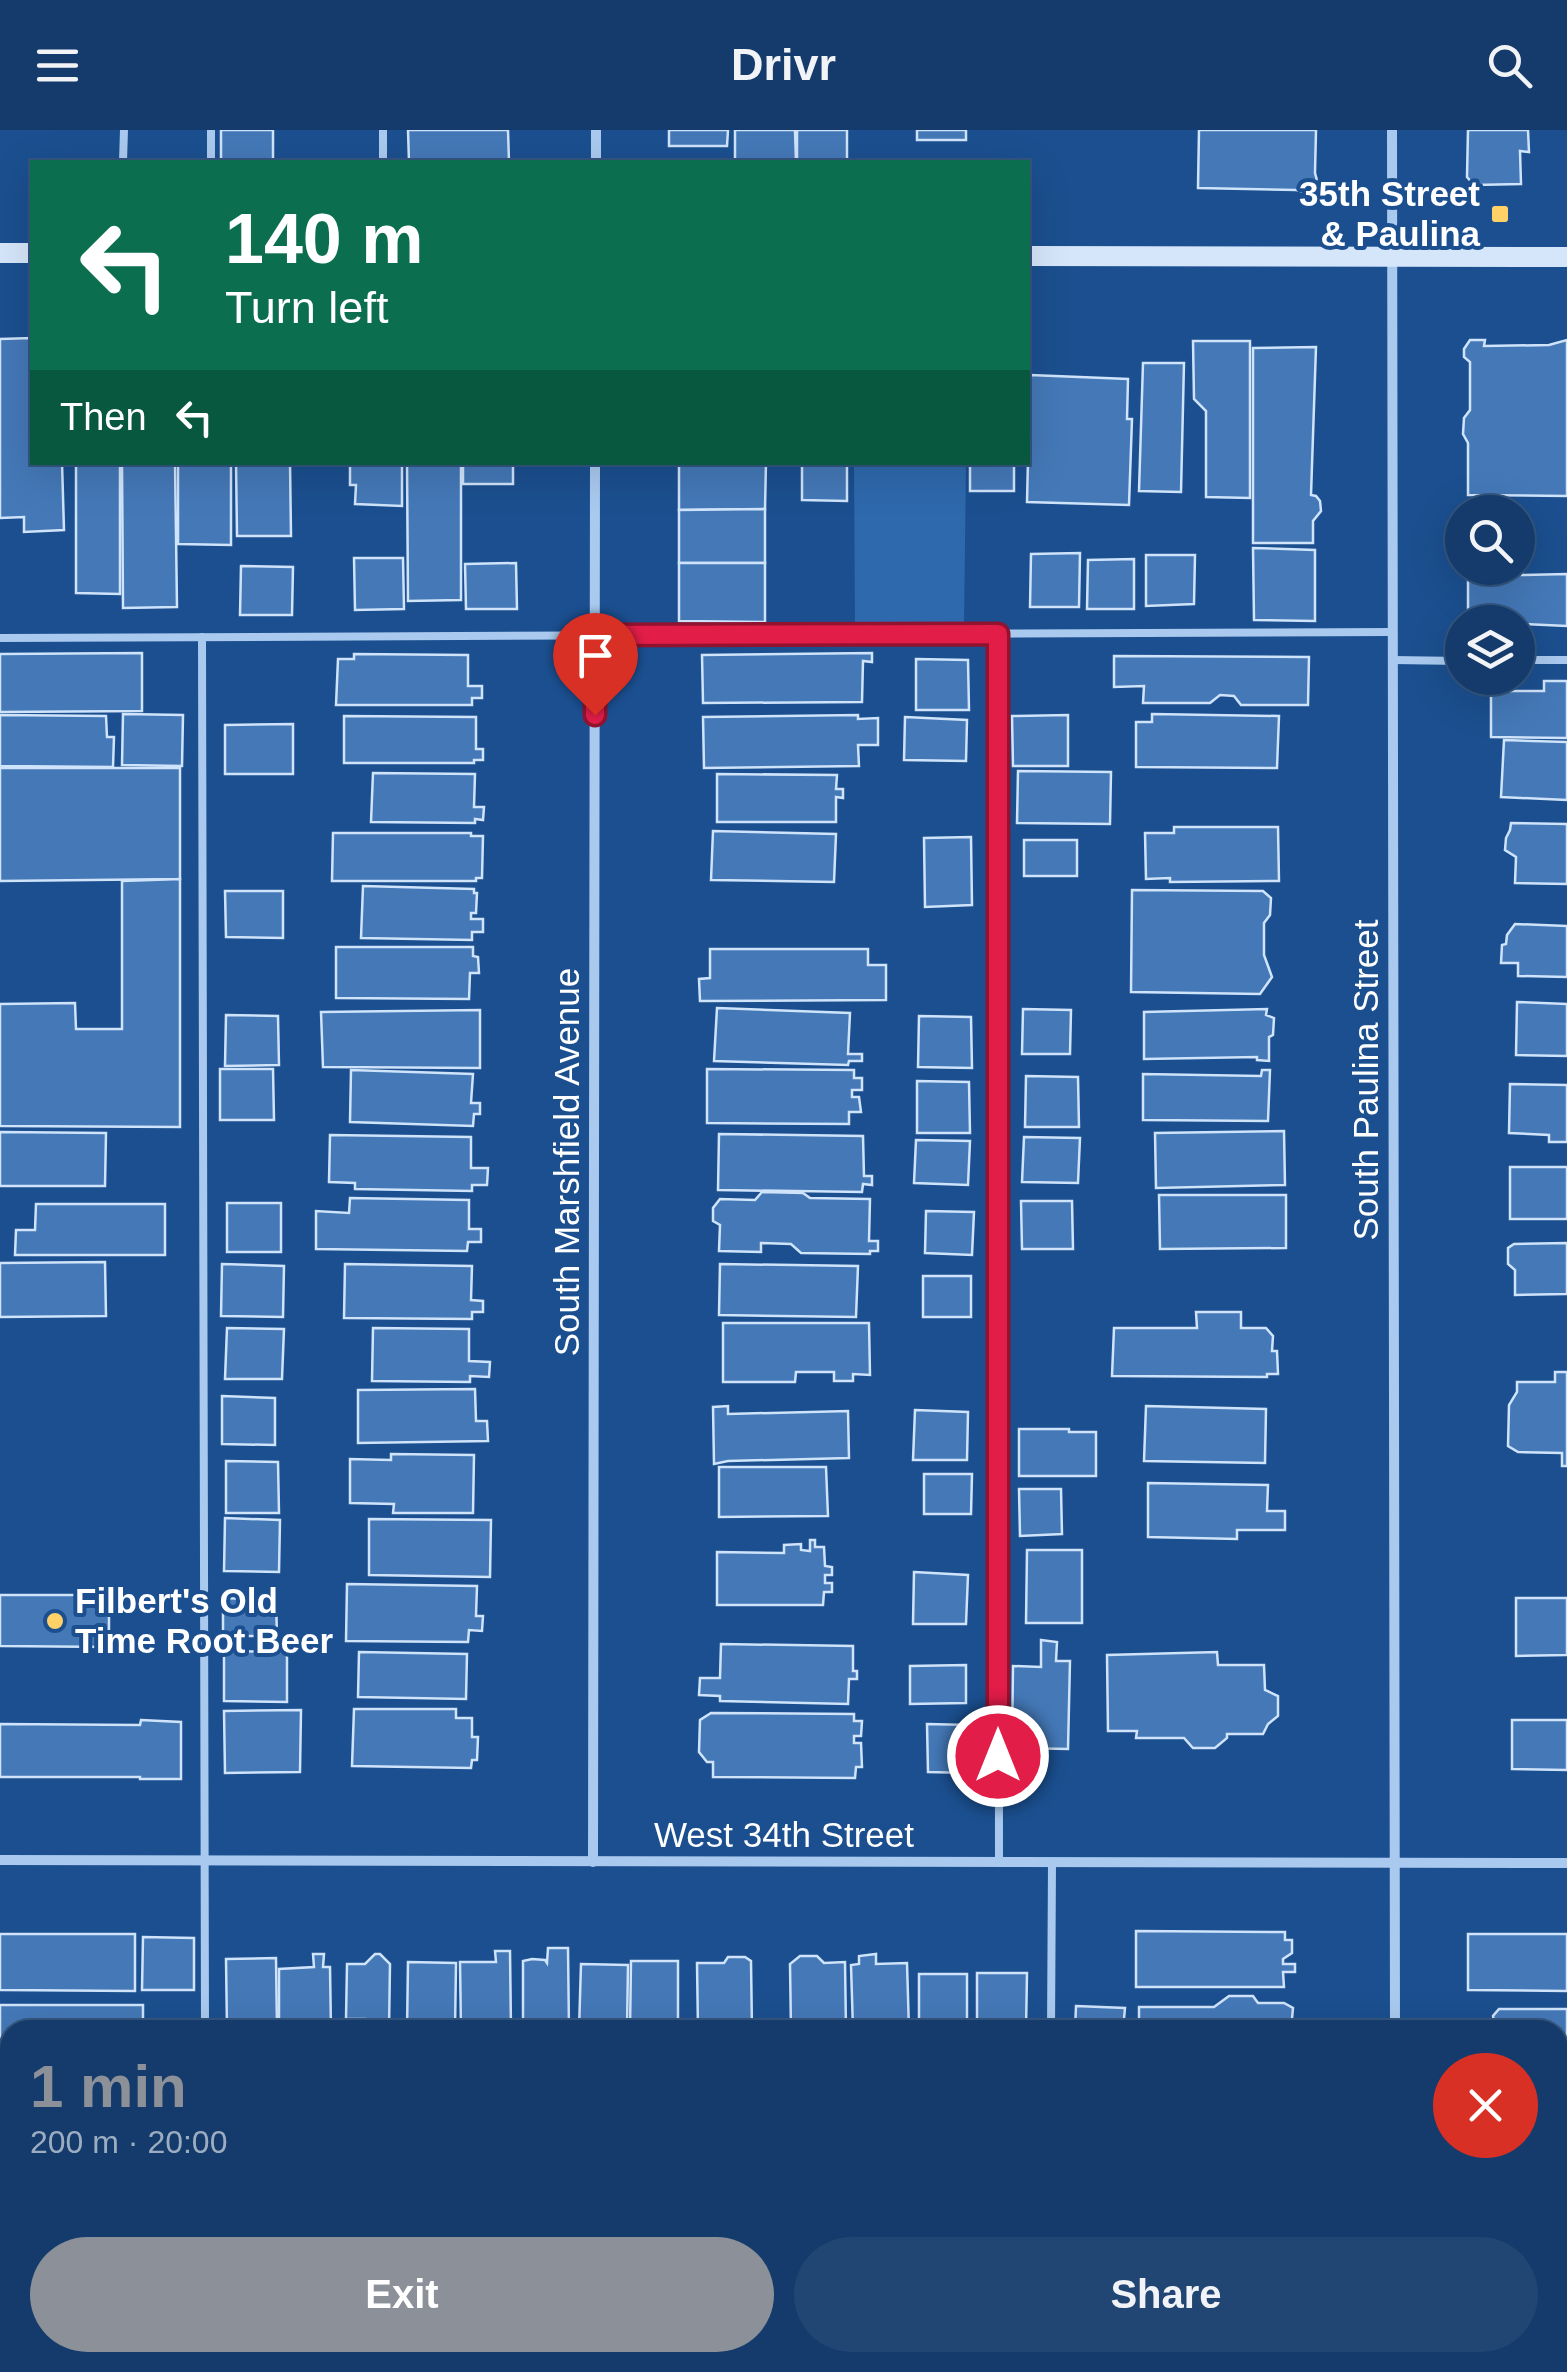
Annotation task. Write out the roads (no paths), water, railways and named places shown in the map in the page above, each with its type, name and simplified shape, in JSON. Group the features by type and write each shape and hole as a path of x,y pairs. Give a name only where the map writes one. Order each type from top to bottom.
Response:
{"main road":[{"path":"0,254 30,254"},
{"path":"1030,256 1567,258"}],"street":[{"path":"596,130 596,160"},
{"name":"South Paulina Street","path":"1392,130 1395,2020"},
{"name":"South Marshfield Avenue","path":"593,1862 596,465"},
{"name":"West 34th Street","path":"0,1860 1567,1863"}],"lane":[{"path":"123,160 124,130"},
{"path":"211,130 211,160"},
{"path":"383,130 383,160"},
{"path":"0,638 1393,632"},
{"path":"998,634 998,1863"},
{"path":"202,637 206,2020"},
{"path":"1393,660 1445,660"},
{"path":"1535,660 1567,660"},
{"path":"1051,2020 1052,1863"}],"place":[{"name":"35th Street & Paulina","path":"1500,214"},
{"name":"Filbert's Old Time Root Beer","path":"55,1621"}]}
